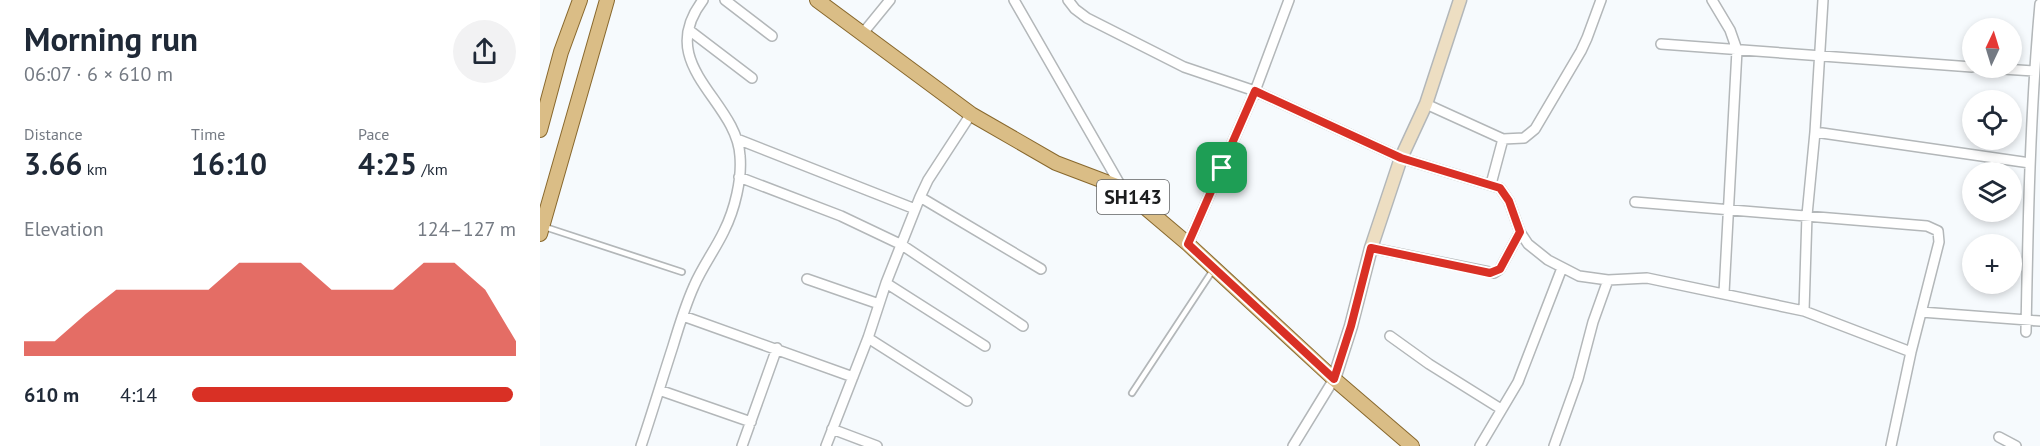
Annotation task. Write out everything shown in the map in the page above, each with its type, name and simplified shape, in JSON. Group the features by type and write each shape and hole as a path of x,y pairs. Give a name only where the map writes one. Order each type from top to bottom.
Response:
{"main road":[{"path":"540,130 561,52 580,0"},
{"path":"541,230 607,0"},
{"name":"SH143","path":"817,0 972,114 1056,163 1122,188 1188,244 1334,379 1412,446"}],"street":[{"path":"641,446 693,286 724,231 734,206 739,177 740,158 737,139 699,77 688,48 689,30 697,8 703,0"},
{"path":"725,0 772,36"},
{"path":"862,33 890,0"},
{"path":"1014,0 1122,188"},
{"path":"1068,0 1075,9 1095,22 1184,68 1255,91 1401,158 1491,184 1504,192 1520,232 1528,244 1562,268 1585,278 1608,280 1647,278 1804,311 1911,352"},
{"path":"1188,244 1255,91 1289,0"},
{"path":"1293,446 1334,379 1351,326 1371,248 1401,158 1426,104 1460,0"},
{"path":"1426,104 1503,139 1524,138 1535,129 1587,38 1601,0"},
{"path":"1712,0 1730,30 1737,50 1724,293"},
{"path":"1804,311 1807,215 1815,132 1823,0"},
{"path":"2026,332 2030,164 2037,96 2034,71 2040,4"},
{"path":"689,30 752,78"},
{"path":"1661,44 1962,65"},
{"path":"2022,70 2034,71"},
{"path":"826,446 920,197 928,180 972,114"},
{"path":"1815,132 2030,164"},
{"path":"737,139 915,209"},
{"path":"1491,184 1503,139"},
{"path":"739,177 841,216 902,245 1023,326"},
{"path":"920,197 1041,269"},
{"path":"1635,202 1927,226 1938,231 1939,243 1911,352 1892,446"},
{"path":"1371,248 1494,273 1500,269 1520,232"},
{"path":"1480,446 1518,382 1562,268"},
{"path":"807,279 879,304"},
{"path":"1554,446 1578,379 1593,322 1608,280"},
{"path":"886,283 986,346"},
{"path":"1921,312 2040,321"},
{"path":"683,316 853,377"},
{"path":"1390,336 1501,409"},
{"path":"868,338 967,401"},
{"path":"742,446 777,348"},
{"path":"659,390 751,422"},
{"path":"832,429 877,446"},
{"path":"1999,437 2016,446"}],"lane":[{"path":"541,230 682,272"},
{"path":"1132,393 1214,268"}],"route":[{"path":"1255,91 1401,158 1500,188 1509,201 1520,232 1500,269 1494,273 1371,248 1351,326 1334,379 1188,244 1222,168 1255,91"}]}
